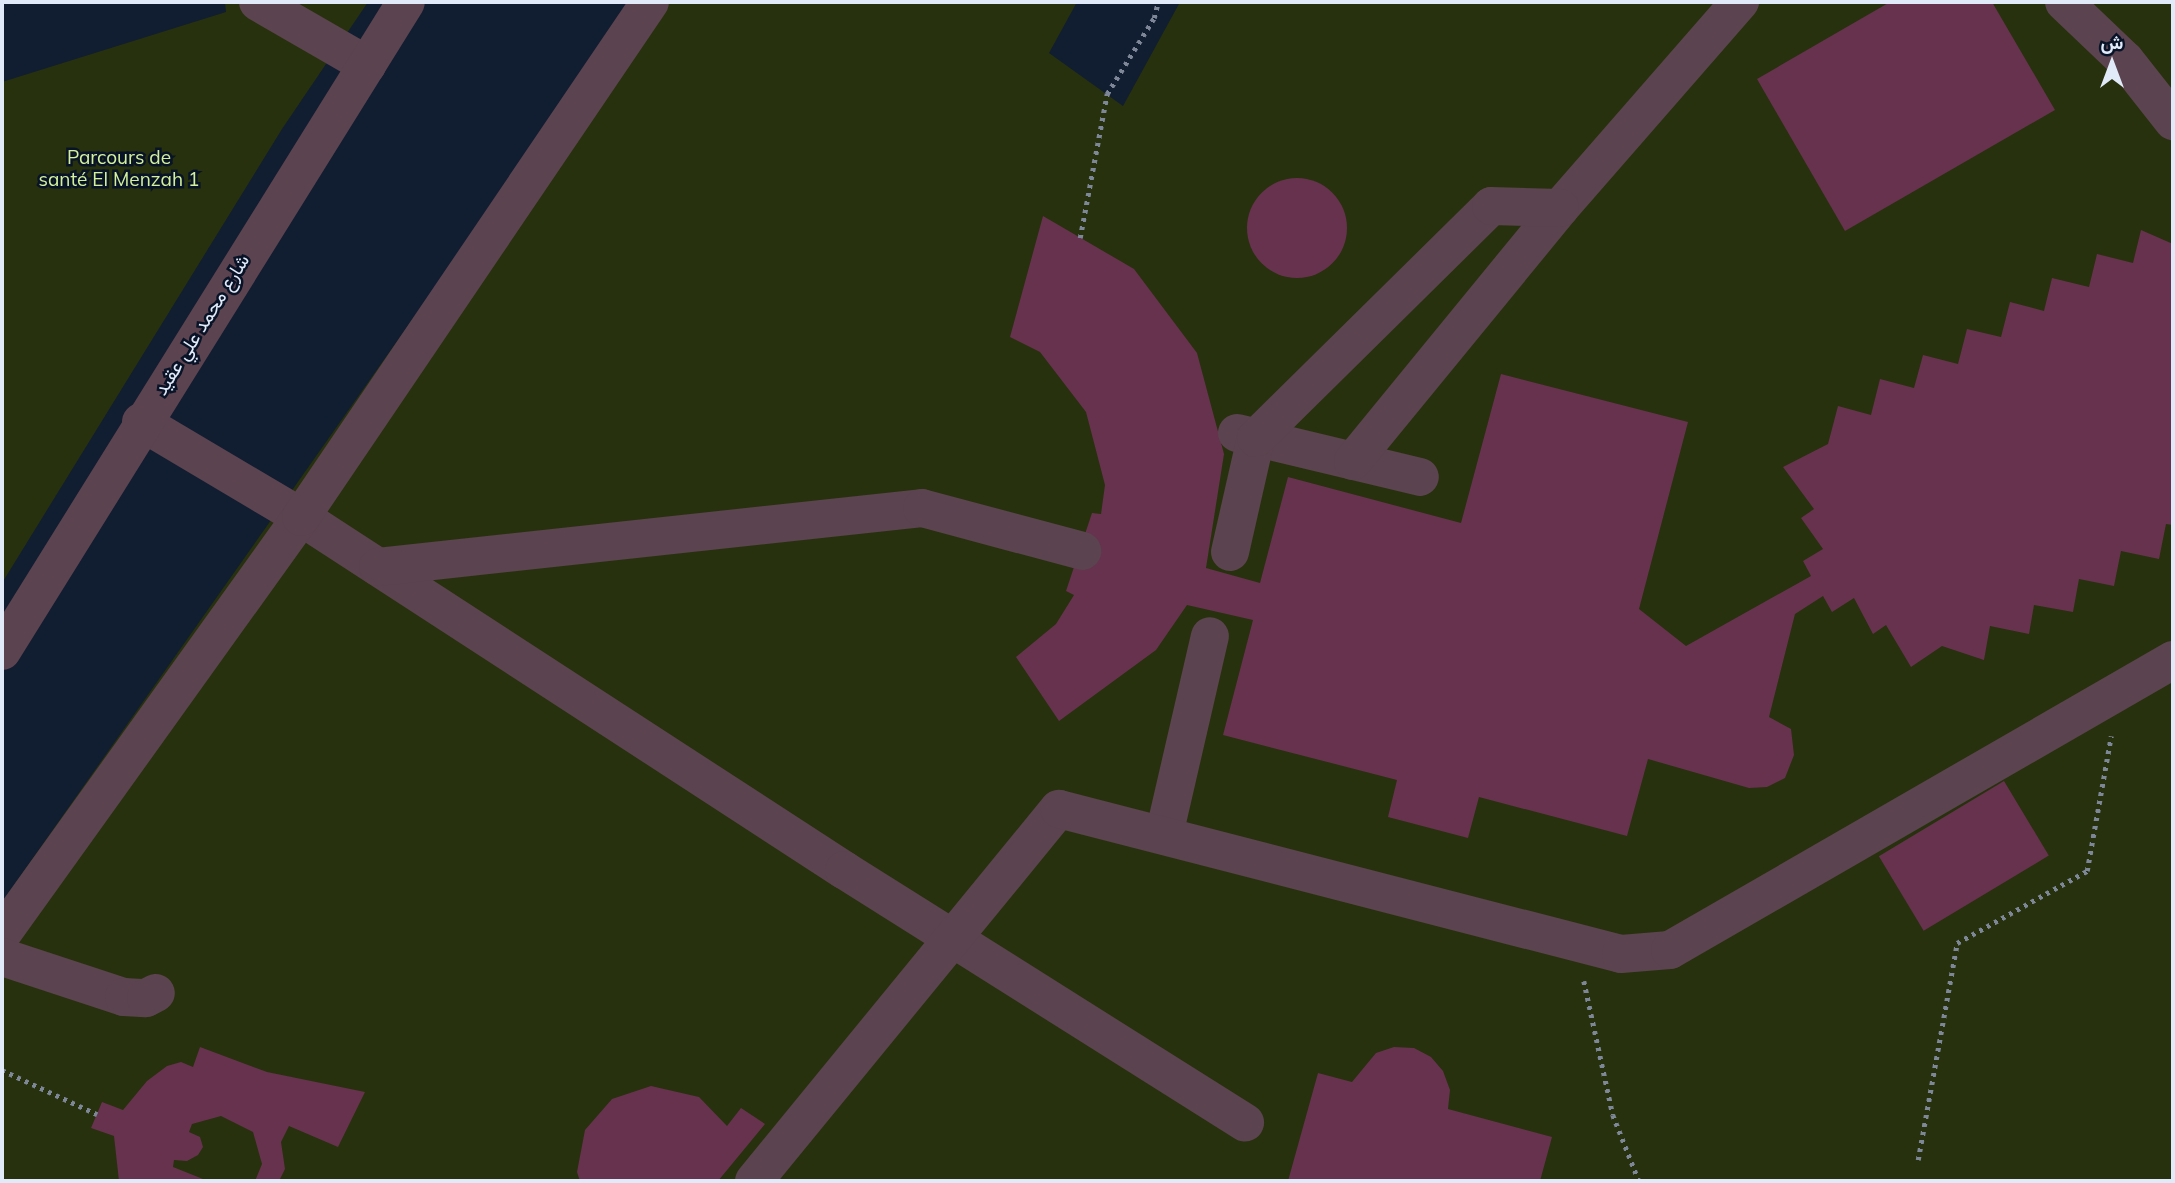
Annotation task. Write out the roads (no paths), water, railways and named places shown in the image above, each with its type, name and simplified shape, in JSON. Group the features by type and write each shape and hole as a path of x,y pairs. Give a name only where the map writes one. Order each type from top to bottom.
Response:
{"street":[{"path":"258,2 367,65"},
{"name":"شارع محمد علي عقيد","path":"2,651 141,422 407,2"},
{"path":"2,934 301,517 650,2"},
{"path":"1353,461 1560,208 1740,2"},
{"path":"2064,2 2125,60 2173,121"},
{"path":"1230,552 1244,435 1491,206 1560,208"},
{"path":"141,422 301,517 844,870 957,938 1245,1123"},
{"path":"1244,435 1420,477"},
{"path":"378,566 922,508 1082,551"},
{"path":"1164,835 1210,636"},
{"path":"754,1181 957,938 1059,809 1620,954 1670,950 2173,660"},
{"path":"2,957 124,997 146,998 156,993"}],"park label":[{"name":"Parcours de santé El Menzah 1","path":"119,169"}]}
